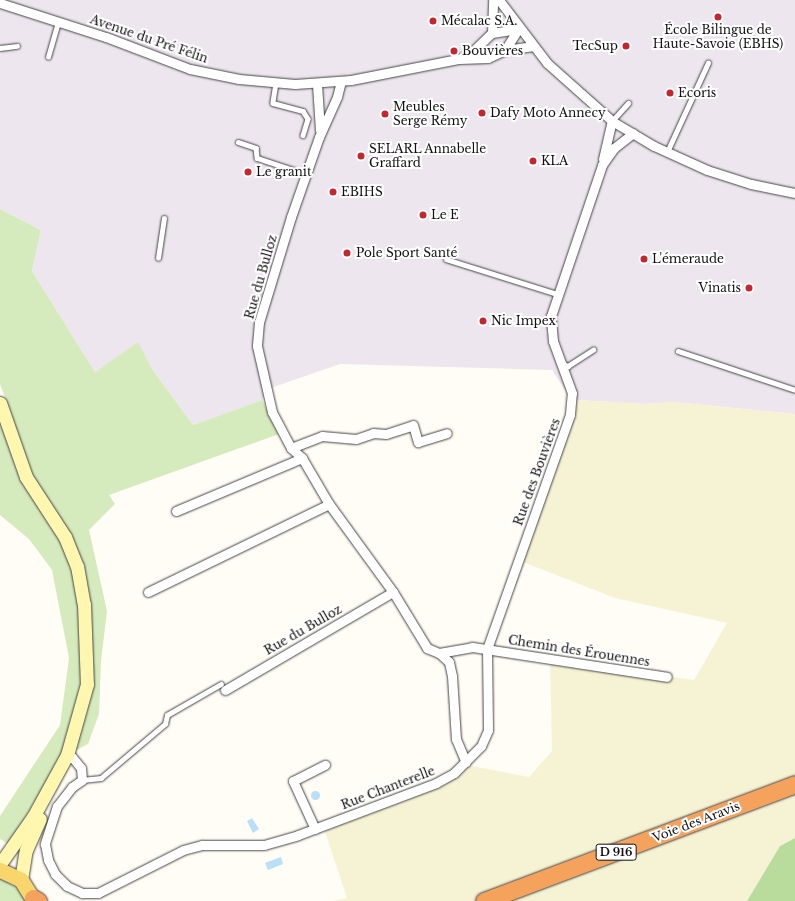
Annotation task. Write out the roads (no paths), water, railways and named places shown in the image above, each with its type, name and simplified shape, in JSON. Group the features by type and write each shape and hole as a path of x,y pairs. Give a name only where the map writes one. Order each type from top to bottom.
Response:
{"highway":[{"name":"Voie des Aravis","path":"484,901 795,784"}],"main road":[{"path":"0,403 26,477 65,537 77,566 84,604 87,684 67,755 49,791 13,849 0,864"},
{"path":"21,880 26,850 48,799 49,791"},
{"path":"0,870 21,880 35,900"}],"street":[{"path":"493,0 492,32 518,29"},
{"path":"499,0 518,29 532,46 572,87 612,121 667,152 729,178 795,193"},
{"name":"Avenue du Pré Félin","path":"1,2 144,50 190,69 228,78 276,83 317,84 341,81 458,59 471,53 492,32"},
{"path":"505,50 518,29"},
{"name":"Avenue du Pré Félin","path":"458,59 471,60 488,58 505,50 532,46"},
{"name":"Rue du Bulloz","path":"341,81 337,97 319,137 305,174 259,322 257,346 272,412 291,448 302,458 329,504 393,592 427,648 439,653 449,662 452,676 456,739 466,762"},
{"name":"Rue du Bulloz","path":"317,84 321,119 319,137"},
{"name":"Rue des Bouvières","path":"466,762 481,746 488,730 487,649 533,516 568,422 572,393 551,334 551,316 602,165 612,121"},
{"name":"Rue des Bouvières","path":"602,165 614,148 633,133"},
{"path":"291,448 322,436 356,439 373,434 386,434 413,425 418,442 447,433"},
{"path":"176,511 302,458"},
{"path":"148,592 329,504"},
{"name":"Rue du Bulloz","path":"223,687 393,592"},
{"name":"Chemin des Érouennes","path":"439,653 472,647 667,677"},
{"path":"67,755 72,758 81,768 82,780"},
{"name":"Rue Chanterelle","path":"82,780 72,787 57,806 45,844 48,860 55,874 67,886 82,893 98,893 163,860 202,845 264,845 315,829 436,784 454,773 466,762"},
{"path":"315,829 293,781 325,765"}],"lane":[{"path":"48,57 58,21"},
{"path":"0,48 17,46"},
{"path":"667,152 708,63"},
{"path":"276,83 273,103 304,111 308,119 303,135"},
{"path":"612,121 628,103"},
{"path":"238,142 256,148 257,158 305,174"},
{"path":"158,258 164,218"},
{"path":"446,259 558,294"},
{"path":"562,363 568,366 593,350"},
{"path":"678,351 795,390"},
{"path":"82,780 101,778 165,724 167,715 223,687"}],"water":[{"path":"315,790 320,795 315,800 310,795"},
{"path":"252,818 259,829 253,833 247,821"},
{"path":"281,857 283,864 268,870 265,863"}],"place":[{"name":"École Bilingue de Haute-Savoie (EBHS)","path":"718,17"},
{"name":"Mécalac S.A.","path":"433,21"},
{"name":"TecSup","path":"626,46"},
{"name":"Bouvières","path":"454,51"},
{"name":"Ecoris","path":"670,93"},
{"name":"Dafy Moto Annecy","path":"482,113"},
{"name":"Meubles Serge Rémy","path":"385,114"},
{"name":"SELARL Annabelle Graffard","path":"361,156"},
{"name":"KLA","path":"533,161"},
{"name":"Le granit","path":"248,172"},
{"name":"EBIHS","path":"333,192"},
{"name":"Le E","path":"423,215"},
{"name":"Pole Sport Santé","path":"347,253"},
{"name":"L'émeraude","path":"644,259"},
{"name":"Vinatis","path":"749,288"},
{"name":"Nic Impex","path":"483,321"}]}
